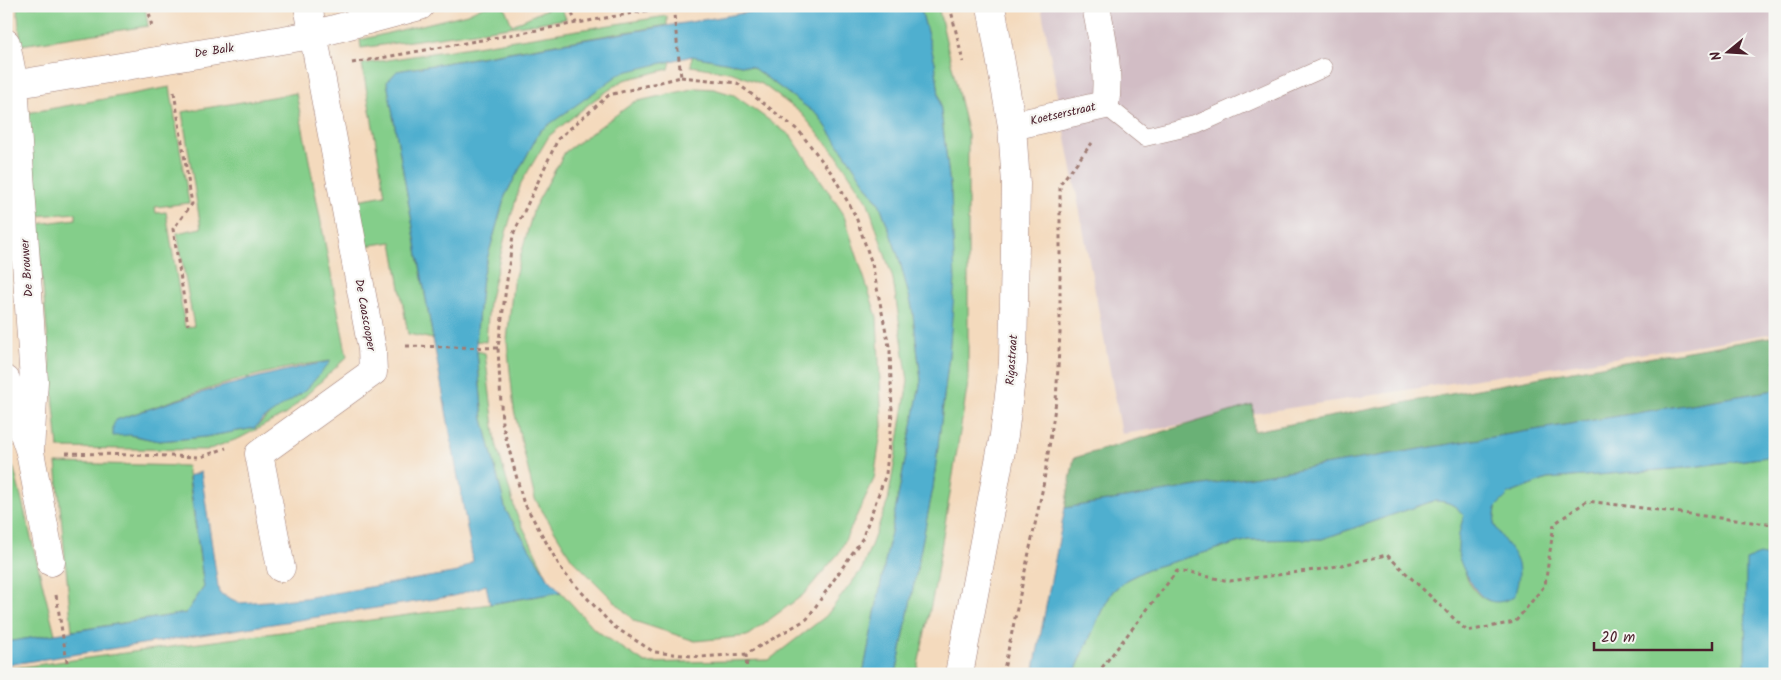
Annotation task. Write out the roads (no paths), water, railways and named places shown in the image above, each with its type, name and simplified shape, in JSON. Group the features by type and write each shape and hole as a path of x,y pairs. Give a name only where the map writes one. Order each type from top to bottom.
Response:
{"street":[{"name":"De Caascooper","path":"281,568 259,454 373,372 372,350 318,69 308,6"},
{"name":"De Balk","path":"10,85 312,35 420,6"},
{"name":"Rigastraat","path":"982,6 996,44"},
{"name":"Rigastraat","path":"959,674 1004,435 1013,363 1016,184 1012,126 996,44 991,6"},
{"name":"Koetserstraat","path":"1012,126 1104,105 1106,92 1104,47 1096,6"},
{"name":"De Brouwer","path":"6,43 34,381 30,452"},
{"name":"De Brouwer","path":"6,380 30,452 51,562"}],"lane":[{"path":"1104,105 1145,137 1196,125 1323,68"}],"water":[{"path":"786,6 920,6 935,62 951,194 955,280 949,355 933,488 896,674 863,674 921,380 912,307 899,258 880,205 819,116 752,67 692,56 621,73 540,131 505,196 482,277 476,341 483,419 506,511 548,578 561,592 490,604 486,585 454,596 6,665 6,642 186,613 204,587 189,476 201,472 219,593 240,603 305,598 458,572 473,561 387,82 397,71"},
{"path":"331,361 306,390 262,420 255,428 205,437 159,441 130,435 113,436 113,426 116,420 222,387"},
{"path":"1775,390 1775,456 1684,468 1547,479 1509,494 1496,507 1494,524 1512,551 1518,565 1518,583 1514,597 1498,602 1486,599 1476,591 1458,555 1460,528 1464,516 1451,504 1433,501 1322,539 1248,540 1148,569 1126,580 1113,591 1102,610 1074,674 1033,674 1065,508"},
{"path":"1759,555 1775,558 1775,674 1745,674 1746,560"}]}
